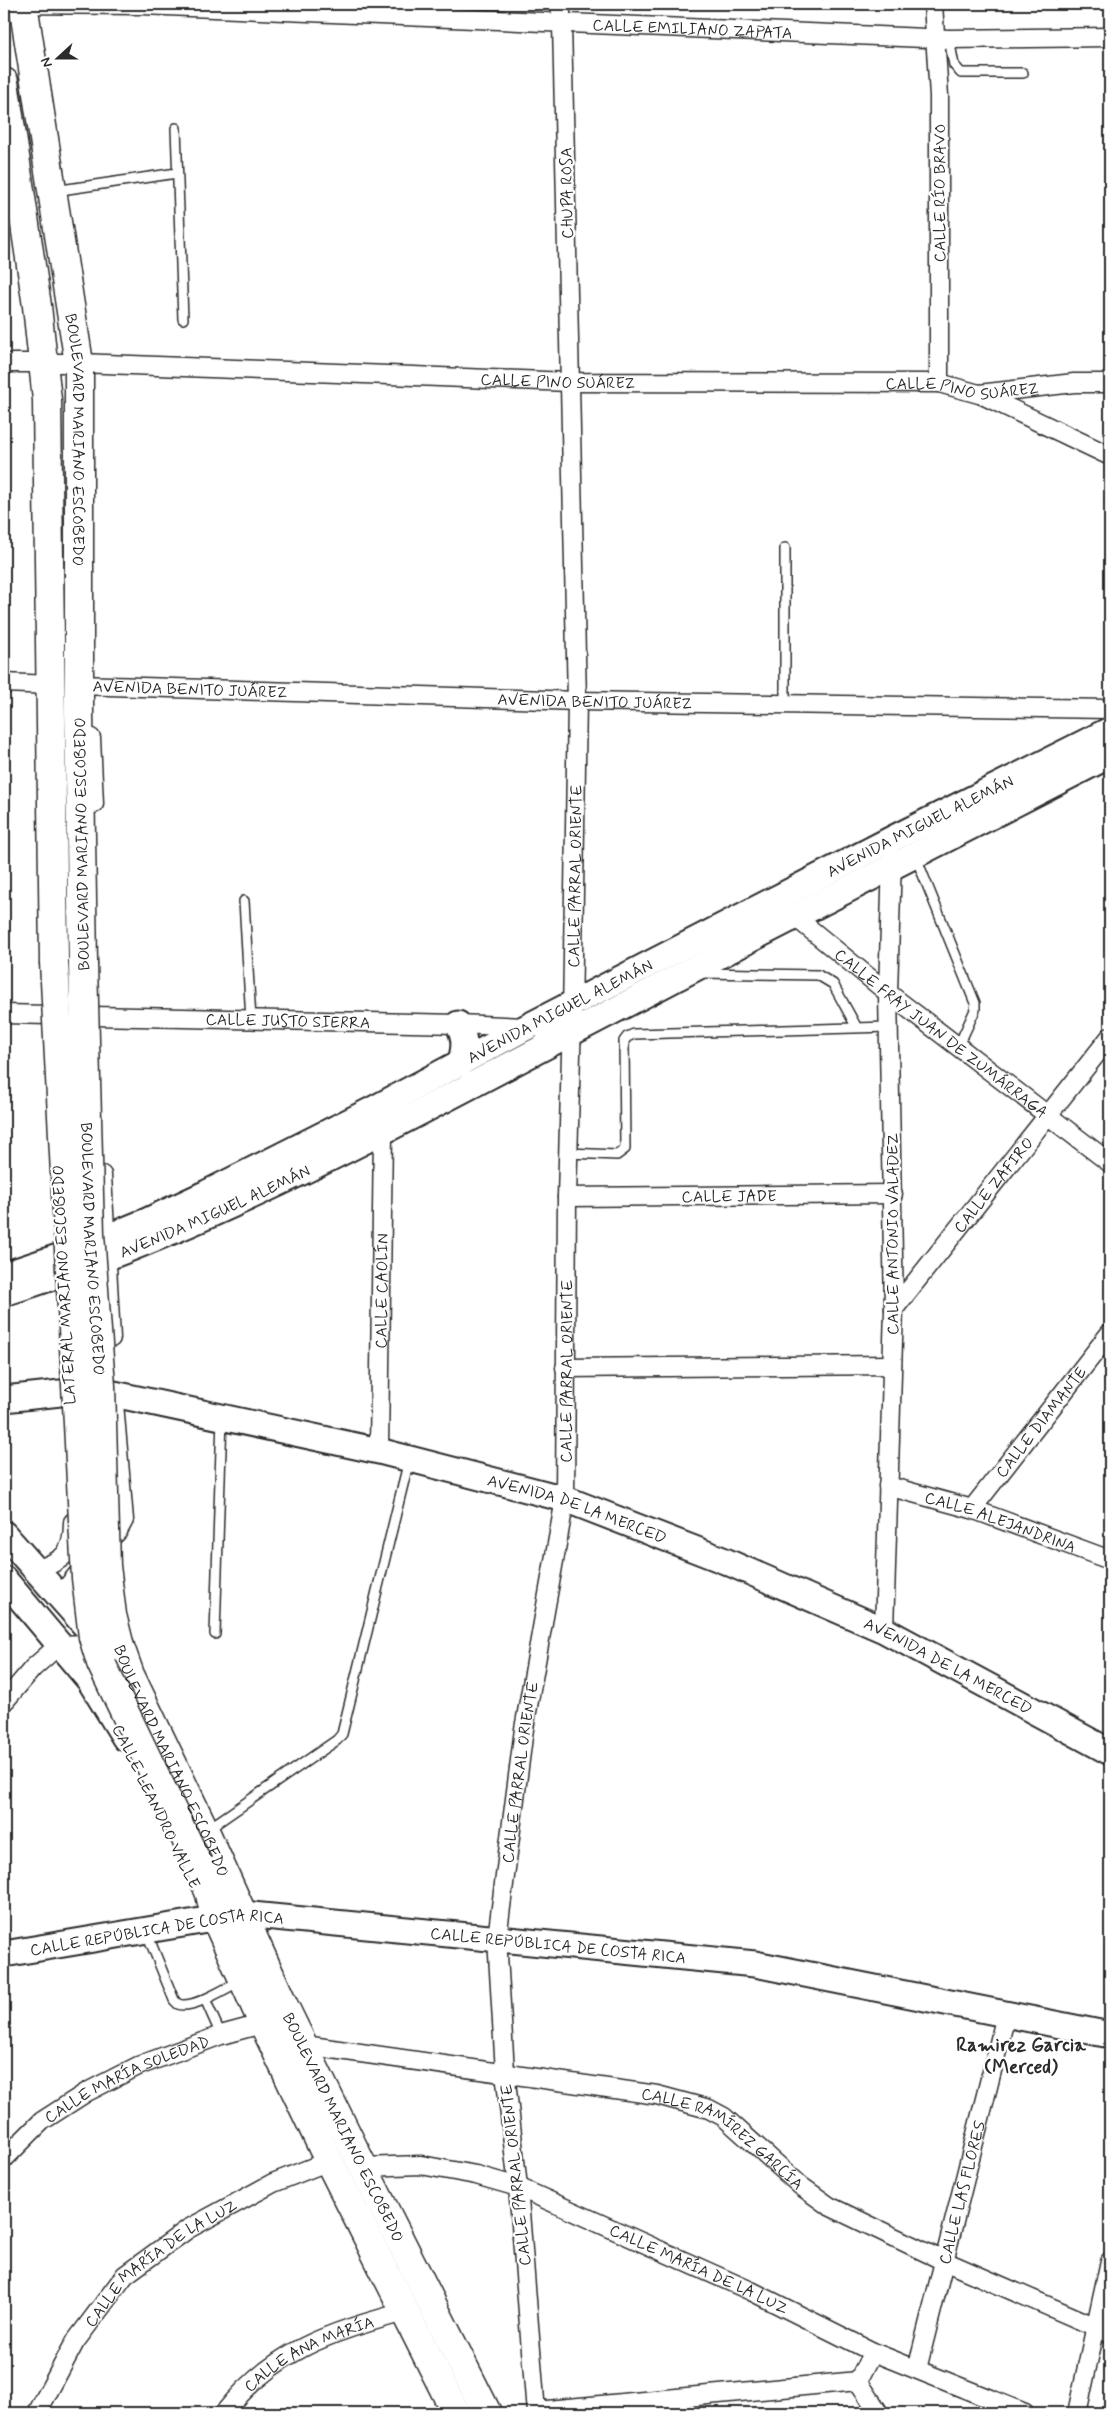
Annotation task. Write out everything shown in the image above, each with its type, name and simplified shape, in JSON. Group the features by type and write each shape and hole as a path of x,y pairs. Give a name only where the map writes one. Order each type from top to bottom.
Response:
{"main road":[{"name":"BOULEVARD MARIANO ESCOBEDO","path":"17,4 54,192 79,363 79,685 88,972 90,1234 101,1386 106,1566 112,1615 130,1676 205,1830 304,2045 363,2167 487,2413"},
{"name":"BOULEVARD MARIANO ESCOBEDO","path":"4,82 44,364 47,400 52,712 50,971 86,1578 93,1636 112,1688 198,1864 210,1894 215,1917 243,1980 329,2161 456,2413"}],"street":[{"name":"CALLE EMILIANO ZAPATA","path":"17,4 142,4 943,39 1110,37"},
{"name":"CHUPA ROSA","path":"560,4 570,382"},
{"name":"CALLE RÍO BRAVO","path":"933,4 943,39 939,96 939,383"},
{"name":"CALLE PINO SUÁREZ","path":"4,363 79,363 570,382 939,383 979,394 1074,383 1110,383"},
{"name":"CALLE PARRAL ORIENTE","path":"536,2412 518,2187 505,2072 497,1938 524,1729 565,1499 566,1197 568,1153 554,1025 577,701 570,382"},
{"path":"979,394 1110,456"},
{"path":"4,683 51,685"},
{"name":"AVENIDA BENITO JUÁREZ","path":"79,685 577,701 1110,709"},
{"name":"AVENIDA MIGUEL ALEMÁN","path":"106,1247 147,1221 207,1193 460,1064 688,972 894,838 1110,730"},
{"name":"AVENIDA MIGUEL ALEMÁN","path":"4,1293 106,1247 187,1225 383,1132 554,1025 786,909 891,867 1110,754"},
{"name":"CALLE ANTONIO VALADEZ","path":"884,1630 894,1309 888,993 891,867 894,838"},
{"name":"CALLE FRAY JUAN DE ZUMÁRRAGA","path":"786,909 888,993 1110,1163"},
{"path":"50,971 53,988 68,992 88,972"},
{"name":"LATERAL MARIANO ESCOBEDO","path":"36,1570 60,1560 70,1546 73,1534 70,1392 49,1015 50,971"},
{"path":"60,1596 88,1561 118,1532 124,1520 114,1394 94,1017 88,972"},
{"name":"CALLE JUSTO SIERRA","path":"4,1014 554,1025"},
{"path":"458,1024 464,1035 465,1044 460,1064"},
{"name":"CALLE ZAFIRO","path":"894,1309 1110,1037"},
{"name":"CALLE CAOLÍN","path":"379,1450 383,1132"},
{"name":"CALLE JADE","path":"566,1197 893,1194"},
{"name":"AVENIDA MIGUEL ALEMÁN","path":"4,1275 62,1266"},
{"name":"CALLE DIAMANTE","path":"972,1509 1110,1333"},
{"path":"565,1368 892,1365"},
{"name":"AVENIDA DE LA MERCED","path":"4,1399 70,1392 114,1394 379,1450 410,1460 565,1499 725,1560 884,1630 1110,1752"},
{"name":"CALLE ALEJANDRINA","path":"888,1486 972,1509 1110,1560"},
{"path":"4,1534 130,1676"},
{"name":"CALLE LEANDRO VALLE","path":"4,1579 90,1681 130,1745 188,1870 215,1917"},
{"path":"4,1702 33,1668 60,1645 88,1644 130,1676"},
{"name":"CALLE REPÚBLICA DE COSTA RICA","path":"4,1954 146,1931 215,1917 243,1914 755,1964 1110,2035"},
{"name":"CALLE LAS FLORES","path":"918,2369 1006,2015"},
{"name":"CALLE MARÍA SOLEDAD","path":"4,2159 42,2121 87,2092 138,2066 221,2035 265,2023"},
{"name":"CALLE RAMÍREZ GARCÍA","path":"304,2045 657,2095 709,2109 724,2117 801,2186 829,2206 944,2261 1104,2330"},
{"name":"CALLE MARÍA DE LA LUZ","path":"37,2413 75,2342 125,2275 188,2229 273,2183 329,2161"},
{"name":"CALLE MARÍA DE LA LUZ","path":"363,2167 421,2166 476,2175 518,2187 751,2291 873,2352 1025,2413"},
{"path":"1077,2413 1104,2330 1110,2261"},
{"name":"CALLE ANA MARÍA","path":"224,2413 238,2396 274,2365 309,2342 344,2329 404,2312"},
{"path":"858,2382 873,2352"},
{"path":"536,2412 858,2382"},
{"path":"858,2382 879,2413"}],"lane":[{"path":"943,39 954,65 961,72 1023,73"},
{"path":"176,128 183,319"},
{"path":"54,192 178,173"},
{"path":"785,548 785,704"},
{"path":"914,854 975,1003 975,1010 958,1047"},
{"path":"244,901 251,1020"},
{"path":"688,972 818,975 833,984 857,1028"},
{"path":"568,1153 617,1155 625,1149 624,1041 634,1034 889,1027"},
{"path":"106,1247 240,1188"},
{"path":"4,1283 62,1266"},
{"path":"215,1634 222,1416"},
{"path":"205,1830 330,1745 342,1734 410,1460"},
{"path":"146,1931 174,2000 183,2006 204,1999 243,1980"},
{"path":"204,1999 221,2035"}],"district":[{"name":"Ramirez Garcia (Merced)","path":"1021,2055"}]}
